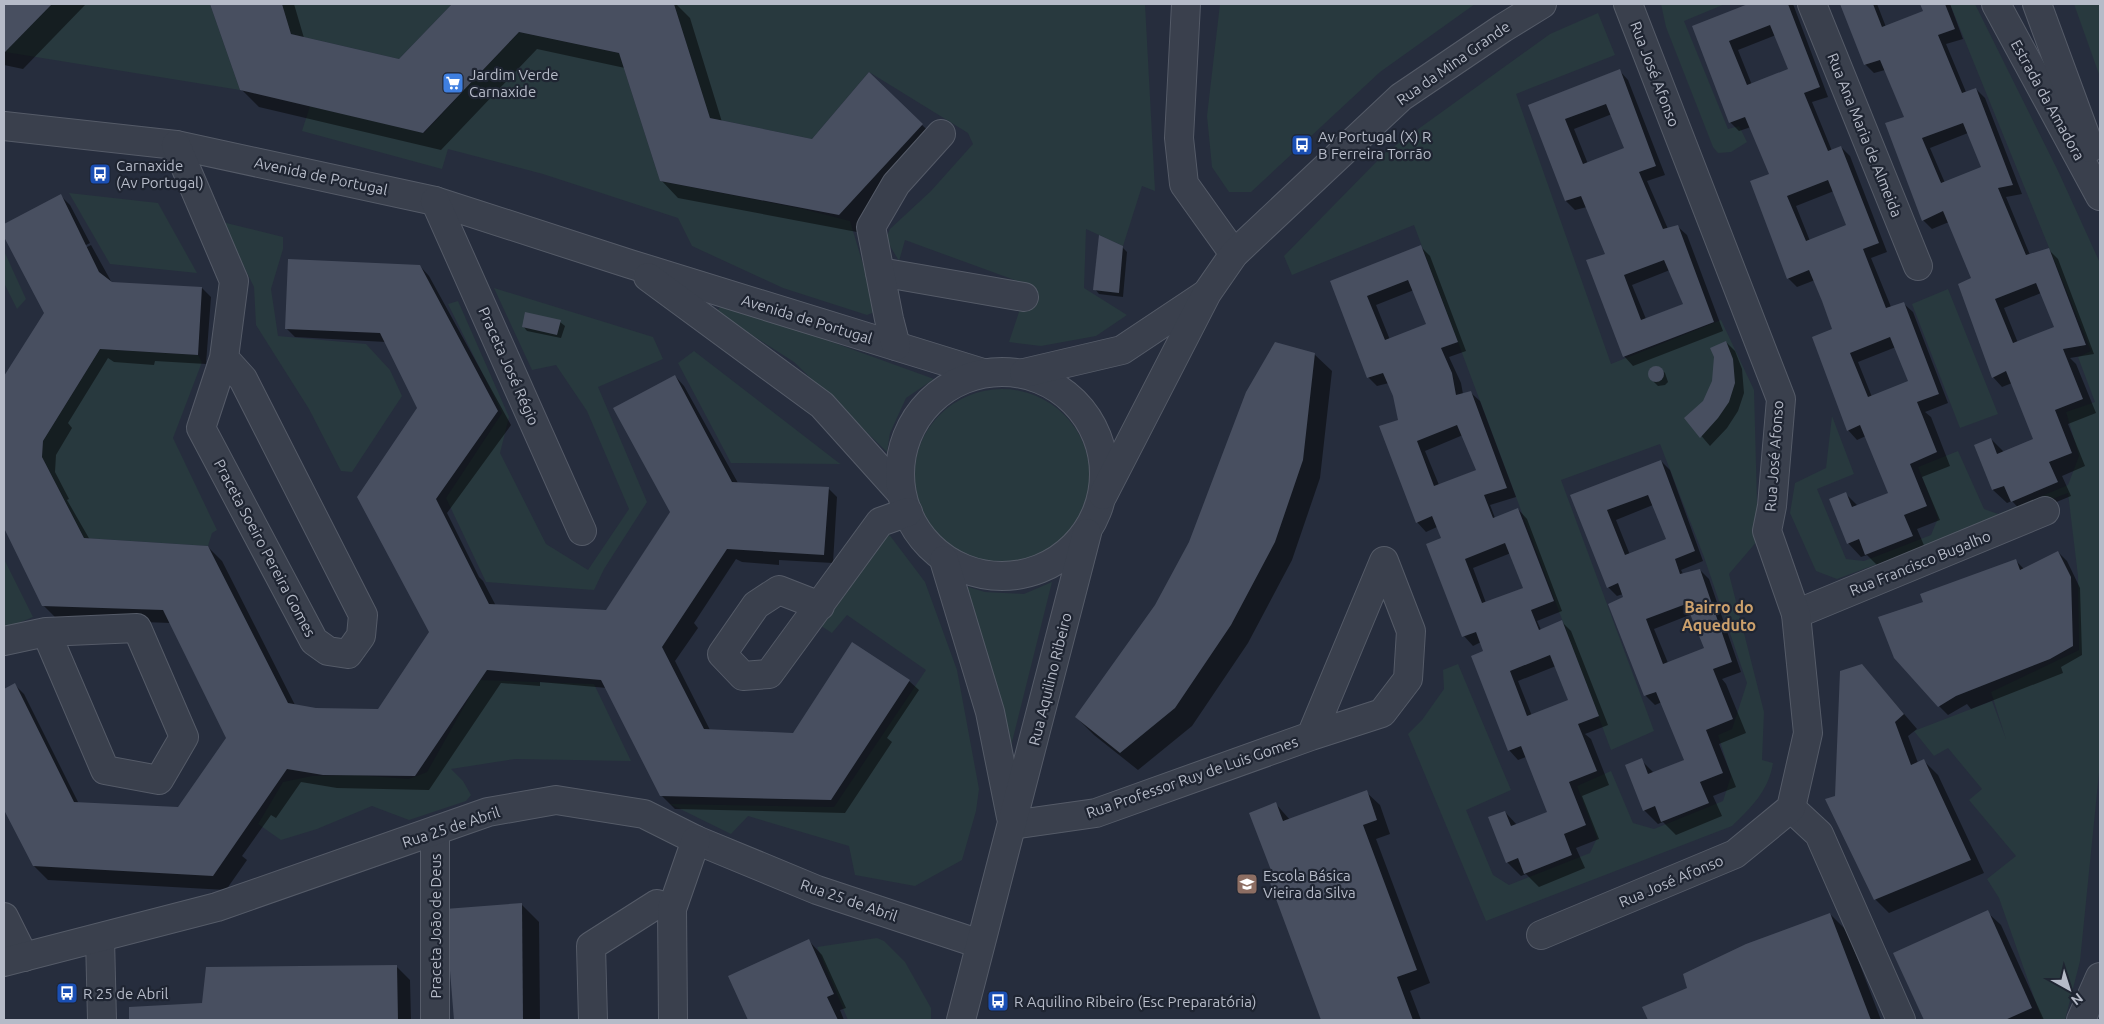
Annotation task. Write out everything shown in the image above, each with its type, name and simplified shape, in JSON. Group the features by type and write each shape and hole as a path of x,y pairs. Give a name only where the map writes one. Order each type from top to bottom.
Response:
{"street":[{"path":"1186,4 1179,138 1184,184 1234,254 1207,293 1103,495 1087,532 1059,560 1021,576 981,576 944,560 916,531 904,503 901,453 918,416 946,388 983,373 1024,373 1122,350 1207,293"},
{"name":"Rua da Mina Grande","path":"1234,254 1401,97 1487,38 1542,4"},
{"name":"Rua José Afonso","path":"1541,935 1735,854 1790,808 1808,733 1796,614 1767,531 1772,506 1781,399 1628,4"},
{"name":"Rua Ana Maria de Almeida","path":"1812,4 1918,266"},
{"name":"Estrada da Amadora","path":"1996,4 2100,196"},
{"name":"Estrada da Amadora","path":"2040,9 2100,176"},
{"name":"Avenida de Portugal","path":"4,126 176,144 435,202 983,373"},
{"path":"896,346 871,227 896,184 941,134"},
{"name":"Praceta Soeiro Pereira Gomes","path":"176,144 234,281 224,358 201,428 314,641 328,651 348,654 361,636 363,615 243,379 224,358"},
{"name":"Praceta José Régio","path":"435,202 582,531"},
{"name":"Avenida de Portugal","path":"630,264 822,405 904,503"},
{"path":"880,272 1024,297"},
{"path":"1024,373 1060,389 1089,418 1104,455 1103,495"},
{"path":"820,606 880,522 904,503"},
{"name":"Rua Francisco Bugalho","path":"1796,614 2045,511"},
{"name":"Rua Aquilino Ribeiro","path":"961,1020 1087,532"},
{"name":"Rua Aquilino Ribeiro","path":"944,560 990,712 1012,825"},
{"name":"Rua Professor Ruy de Luis Gomes","path":"1012,825 1096,813 1311,736 1382,713 1408,679 1411,631 1384,560 1311,736"},
{"path":"4,641 46,632 137,628 184,737 159,780 105,770 46,632"},
{"name":"Rua 25 de Abril","path":"14,959 217,907 488,812 556,800 644,814 696,840 817,890 980,944"},
{"path":"1790,808 1820,834 1901,1020"},
{"name":"Praceta João de Deus","path":"435,831 435,1020"},
{"path":"673,1020 672,909 696,840"},
{"path":"593,1020 591,946 657,904 672,909"},
{"path":"4,917 14,959"},
{"path":"100,938 102,1020"},
{"path":"2082,1020 2100,977"}],"shaded area":[{"path":"52,4 210,4 240,90 5,52"},
{"path":"282,4 452,4 399,59 291,34"},
{"path":"674,4 1145,4 1155,191 1142,186 1123,246 1086,229 1084,288 1127,315 1096,336 1041,346 1009,342 1028,285 905,240 899,261 886,239 890,229 931,191 973,144 968,133 869,72 812,139 710,118"},
{"path":"1220,4 1475,4 1380,72 1251,192 1229,192 1212,167 1207,116"},
{"path":"1661,4 1725,4 1684,21 1728,129 1739,126 1747,142 1731,152 1718,153 1713,147 1666,27"},
{"path":"1950,4 1975,4 2059,173 2100,263 2100,763 2080,961 2065,1020 2042,1020 1999,898 1987,879 2016,856 1969,800 1982,789 1948,748 1934,756 1914,731 1992,701 2006,739 1991,692 2079,650 2078,576 2068,493 1837,579 1816,571 1790,513 1795,483 1826,468 1832,416 1854,474 1817,489 1846,559 1864,561 1931,535 1938,518 1918,467 1958,451 1984,509 1998,514 2068,485 2079,456 2066,412 2095,402 2078,357 2091,351"},
{"path":"2074,4 2100,4 2100,77"},
{"path":"1598,13 1615,55 1516,94 1611,364 1721,320 1754,390 1758,540 1729,574 1764,712 1762,760 1773,763 1768,782 1758,798 1732,826 1486,921 1408,734 1422,720 1444,689 1443,670 1458,664 1511,790 1466,810 1493,875 1509,885 1590,853 1597,838 1577,786 1611,771 1633,823 1654,829 1723,801 1731,776 1718,735 1732,729 1747,683 1704,557 1660,444 1561,480 1654,731 1611,750 1414,225 1292,275 1284,256 1385,153 1550,34"},
{"path":"519,32 619,53 660,181 803,209 850,221 877,311 867,315 783,288 692,246 678,218 543,174 448,149 442,169 302,131 310,106 424,133"},
{"path":"69,193 158,203 197,273 110,264"},
{"path":"222,222 283,237 283,249 271,289 278,336 366,344 390,370 402,396 352,472 341,471 309,409 256,325 254,287"},
{"path":"4,251 26,299 17,309 4,283"},
{"path":"494,288 653,337 663,359 598,387 647,502 604,569 594,590 486,582 446,498 502,413 448,304 458,301 509,417 500,453 546,544 588,570 629,509 587,411 556,365 532,370"},
{"path":"1948,289 1998,414 1960,428 1912,304"},
{"path":"724,303 934,379 906,398 890,433 887,452 794,362 716,312"},
{"path":"100,349 198,355 202,362 173,438 217,530 212,533 208,546 84,538 42,457 43,441"},
{"path":"694,351 841,464 731,463 678,363"},
{"path":"1002,389 1036,396 1058,409 1070,421 1086,451 1090,477 1083,511 1070,533 1058,545 1028,561 1002,565 968,558 946,545 934,533 918,503 914,477 921,443 934,421 946,409 976,393"},
{"path":"885,529 925,582 957,670 979,789 976,811 962,860 915,886 855,875 849,846 748,816 731,834 670,804 834,807 926,670 847,615 832,633 815,622"},
{"path":"4,559 33,617 4,629"},
{"path":"1052,582 1009,754 965,586 985,592 1024,594"},
{"path":"479,680 594,684 631,761 515,759 451,769 463,781 471,795 466,801 409,820 372,806 317,829 281,840 258,824 283,782 312,776 357,775 409,779 427,772"},
{"path":"877,938 884,941 905,962 931,1008 931,1020 848,1020 817,947"}],"building":[{"path":"4,4 52,4 5,52 4,52"},
{"path":"210,4 282,4 291,34 399,59 452,4 674,4 710,118 812,139 869,72 923,124 839,215 660,181 619,53 519,32 423,133 240,90"},
{"path":"1748,4 1788,4 1820,87 1804,93 1828,151 1841,146 1879,243 1863,249 1886,308 1904,302 1939,394 1917,402 1937,452 1910,464 1927,506 1904,515 1913,536 1865,555 1859,539 1847,544 1829,499 1846,492 1852,507 1888,493 1860,425 1847,431 1812,337 1832,329 1822,301 1809,270 1787,279 1750,181 1769,174 1745,117 1729,123 1692,26","holes":["1770,25 1788,69 1747,85 1729,41","1828,180 1846,225 1806,241 1787,196","1890,337 1908,381 1868,397 1850,353"]},
{"path":"1840,4 1873,4 1882,27 1923,11 1920,4 1945,4 1955,29 1938,35 1962,93 1976,88 2013,185 1998,188 2026,255 2049,248 2086,345 2063,349 2083,399 2055,410 2072,453 2049,462 2058,482 2011,502 2004,486 1992,490 1974,445 1991,438 1997,454 2033,439 2006,371 1992,378 1958,284 1971,278 1943,211 1922,221 1885,123 1904,117 1880,60 1864,65","holes":["1963,123 1981,167 1941,183 1922,138","2036,283 2054,327 2013,343 1995,299"]},
{"path":"1620,69 1656,166 1639,172 1663,229 1678,225 1714,322 1623,357 1586,260 1605,254 1581,196 1565,201 1528,105","holes":["1606,104 1624,148 1583,164 1565,119","1664,260 1683,304 1641,320 1624,275"]},
{"path":"61,194 99,272 112,282 202,287 198,355 100,349 43,441 42,457 84,538 208,546 288,703 316,708 378,709 429,632 357,497 417,408 380,333 285,329 288,259 420,265 498,411 436,499 489,604 606,610 670,512 613,408 675,375 732,482 829,487 824,555 727,549 662,647 704,729 793,733 852,642 910,680 831,800 660,796 601,680 487,670 415,776 323,775 287,769 213,876 33,866 4,810 4,689 15,683 74,802 178,807 226,738 163,610 42,606 4,528 4,376 44,313 4,237 4,224"},
{"path":"1099,235 1123,246 1119,293 1093,290"},
{"path":"1421,245 1458,342 1441,348 1452,373 1456,395 1471,391 1507,488 1484,495 1493,518 1518,508 1554,601 1531,610 1539,630 1562,620 1599,716 1578,724 1597,771 1569,782 1586,825 1564,834 1572,855 1524,874 1518,858 1506,863 1488,817 1505,811 1511,826 1547,812 1521,746 1508,751 1471,656 1483,651 1476,632 1462,637 1426,544 1441,538 1432,516 1416,523 1379,426 1398,420 1393,396 1383,373 1367,378 1330,281","holes":["1408,280 1426,324 1385,340 1367,296","1457,425 1476,470 1434,486 1417,441","1505,543 1523,588 1482,603 1465,559","1550,655 1568,700 1527,716 1510,671"]},
{"path":"525,312 561,320 557,335 522,327"},
{"path":"1726,341 1733,359 1735,383 1729,402 1700,438 1684,418 1703,401 1712,381 1714,357 1710,348"},
{"path":"1275,342 1315,353 1303,460 1275,542 1231,625 1175,708 1120,753 1075,717 1155,605 1189,542 1246,392"},
{"path":"1653,366 1659,366 1664,371 1662,380 1653,382 1648,377 1648,371"},
{"path":"1661,460 1695,551 1675,559 1680,574 1700,569 1732,662 1713,669 1733,719 1706,730 1723,773 1700,782 1709,803 1661,822 1655,806 1643,811 1625,765 1642,758 1648,774 1684,760 1656,692 1644,696 1608,604 1623,597 1618,583 1607,588 1570,495","holes":["1648,495 1666,539 1625,555 1607,510","1686,604 1704,648 1663,664 1646,619"]},
{"path":"2058,551 2071,577 2073,646 2050,659 1956,696 1938,707 1894,658 1878,617 1923,602 1920,594 2016,559 2020,570"},
{"path":"1862,664 1904,714 1895,722 1911,765 1924,759 1971,860 1874,900 1825,799 1835,796 1840,671"},
{"path":"1367,790 1377,820 1363,825 1417,970 1397,977 1413,1020 1321,1020 1269,880 1274,878 1249,813 1276,802 1283,821"},
{"path":"522,903 523,1020 454,1020 445,909"},
{"path":"1988,910 2032,1008 2005,1020 1924,1020 1893,953"},
{"path":"1830,913 1871,1020 1648,1020 1642,1007 1687,988 1683,974 1746,944"},
{"path":"809,939 834,994 827,997 838,1020 748,1020 728,976"},
{"path":"397,965 398,1020 129,1020 129,1007 202,1003 206,967"}],"place":[{"name":"Jardim Verde Carnaxide","path":"453,83"},
{"name":"Av Portugal (X) R B Ferreira Torrão","path":"1302,145"},
{"name":"Carnaxide (Av Portugal)","path":"100,174"},
{"name":"Escola Básica Vieira da Silva","path":"1247,884"},
{"name":"R 25 de Abril","path":"67,993"},
{"name":"R Aquilino Ribeiro (Esc Preparatória)","path":"998,1001"}],"district":[{"name":"Bairro do Aqueduto","path":"1719,616"}]}
